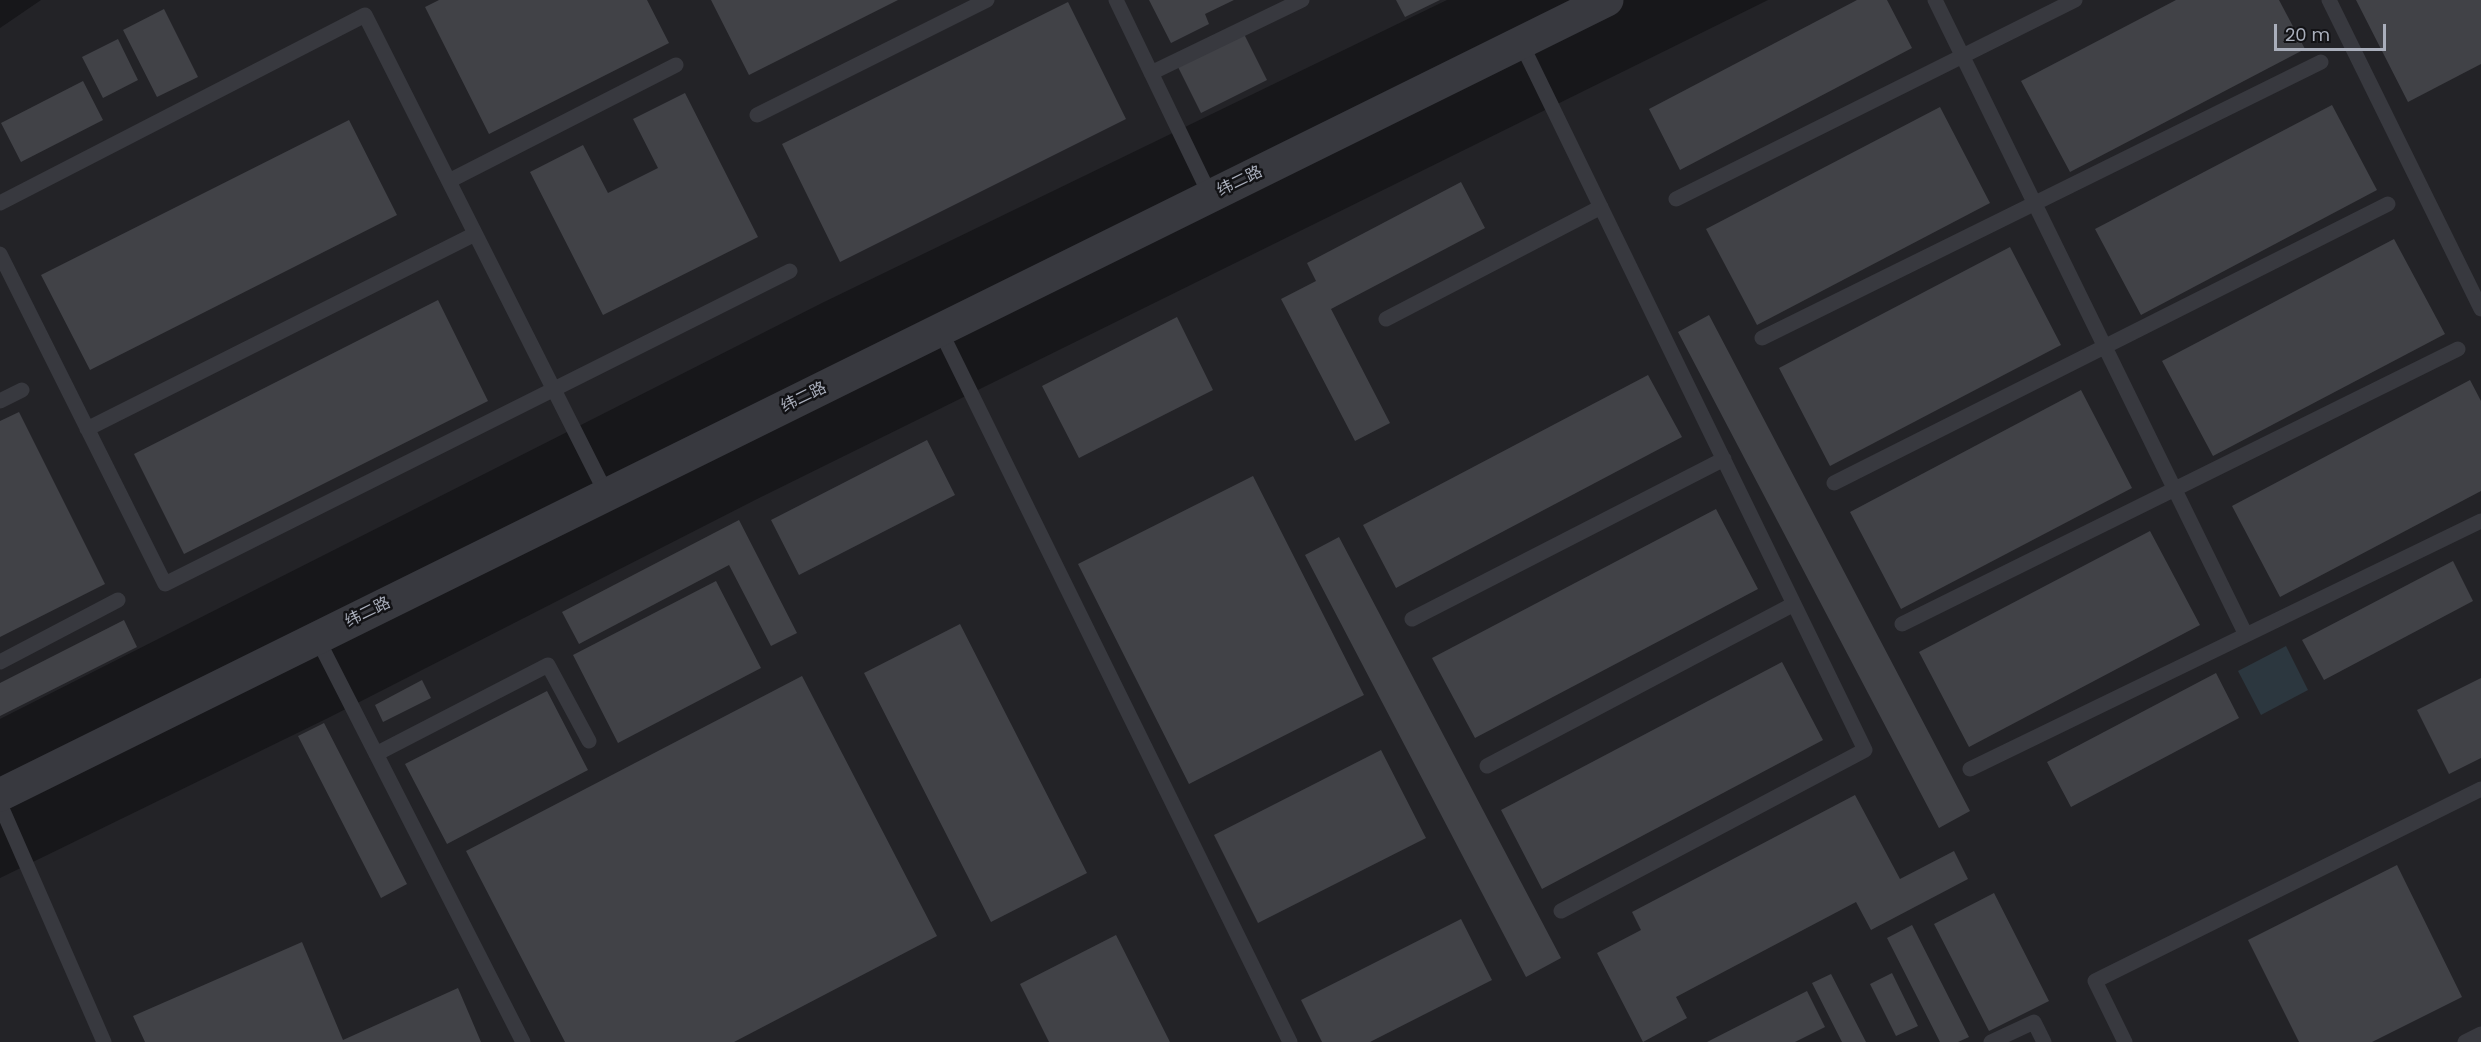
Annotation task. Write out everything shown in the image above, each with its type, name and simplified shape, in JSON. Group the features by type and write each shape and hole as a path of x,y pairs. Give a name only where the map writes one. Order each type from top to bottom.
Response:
{"street":[{"name":"纬二路","path":"0,795 1211,197 1521,43 1596,3"}],"lane":[{"path":"757,116 987,0"},
{"path":"1116,0 1211,197"},
{"path":"1151,73 1302,0"},
{"path":"1935,0 2246,635"},
{"path":"1676,199 2075,0"},
{"path":"2329,0 2481,309"},
{"path":"0,203 365,15 607,495"},
{"path":"1521,43 1865,750 1561,911"},
{"path":"1762,339 2320,62"},
{"path":"448,181 676,65"},
{"path":"1834,483 2388,204"},
{"path":"1386,319 1601,207"},
{"path":"87,429 475,234"},
{"path":"0,254 165,584 790,271"},
{"path":"940,330 1290,1042"},
{"path":"1902,624 2458,349"},
{"path":"0,401 22,390"},
{"path":"1412,619 1724,459"},
{"path":"1970,769 2481,521"},
{"path":"0,662 118,600"},
{"path":"1487,766 1794,604"},
{"path":"317,639 523,1042"},
{"path":"375,754 548,664 589,741"},
{"path":"2125,1042 2096,981 2481,789"},
{"path":"0,804 104,1042"},
{"path":"1990,1042 2034,1022 2044,1042"},
{"path":"2465,1042 2481,1034"}],"shaded area":[{"path":"41,0 1447,0 822,303 0,719 0,28"},
{"path":"1768,0 2481,0 2481,1042 0,1042 0,878 328,718 757,499"},
{"path":"2286,646 2308,690 2261,715 2238,671"}],"building":[{"path":"439,0 647,0 669,43 489,134 425,7"},
{"path":"711,0 898,0 749,75"},
{"path":"1149,0 1234,0 1205,14 1209,24 1171,43"},
{"path":"1396,0 1440,0 1405,17"},
{"path":"1857,0 1887,0 1912,48 1680,170 1649,109"},
{"path":"2176,0 2279,0 2305,49 2070,172 2021,81"},
{"path":"2356,0 2481,0 2481,64 2408,102"},
{"path":"1068,2 1126,119 840,262 782,144"},
{"path":"164,9 198,77 157,97 123,30"},
{"path":"1244,34 1267,80 1201,113 1178,67"},
{"path":"118,39 138,80 103,98 82,57"},
{"path":"83,81 103,120 21,162 1,123"},
{"path":"685,93 758,237 603,315 530,172 583,145 608,193 658,168 633,119"},
{"path":"2332,105 2377,190 2141,315 2095,229"},
{"path":"1940,107 1990,203 1757,325 1706,229"},
{"path":"349,120 397,215 90,370 41,275"},
{"path":"1461,182 1485,228 1331,309 1390,423 1355,441 1281,299 1316,281 1307,263"},
{"path":"2394,239 2445,334 2213,456 2162,361"},
{"path":"2010,247 2061,345 1830,466 1779,368"},
{"path":"438,300 488,401 184,554 134,454"},
{"path":"1709,315 1970,811 1939,828 1678,332"},
{"path":"1177,317 1213,390 1079,458 1042,386"},
{"path":"1648,375 1682,437 1396,588 1363,525"},
{"path":"2470,380 2481,401 2481,491 2280,597 2232,506"},
{"path":"2081,390 2132,488 1901,609 1850,512"},
{"path":"19,412 105,584 0,637 0,421"},
{"path":"927,440 955,495 799,575 771,520"},
{"path":"1253,476 1364,695 1189,784 1078,564"},
{"path":"1716,509 1758,589 1475,738 1432,658"},
{"path":"739,520 797,633 771,646 729,565 579,644 562,612"},
{"path":"2150,531 2200,625 1969,747 1919,652"},
{"path":"1339,537 1561,958 1526,977 1305,555"},
{"path":"2453,561 2473,601 2324,680 2302,640"},
{"path":"716,581 761,668 618,743 573,655"},
{"path":"124,620 137,647 0,716 0,683"},
{"path":"960,624 1087,873 991,922 864,673"},
{"path":"1782,662 1823,740 1542,889 1501,810"},
{"path":"2216,673 2239,718 2071,807 2047,762"},
{"path":"802,676 937,936 734,1042 565,1042 466,851"},
{"path":"2481,678 2481,758 2449,774 2417,710"},
{"path":"422,680 431,698 383,722 375,705"},
{"path":"547,691 588,770 447,844 405,764"},
{"path":"324,723 407,884 381,898 298,736"},
{"path":"1381,750 1426,838 1258,923 1214,835"},
{"path":"1855,795 1900,879 1954,851 1968,879 1871,930 1856,902 1676,997 1687,1018 1643,1042 1597,953 1641,930 1632,912"},
{"path":"2397,865 2462,997 2372,1042 2299,1042 2248,940"},
{"path":"1994,893 2049,1001 1989,1031 1934,924"},
{"path":"1461,919 1492,980 1370,1042 1322,1042 1301,1000"},
{"path":"1912,925 1969,1037 1958,1042 1940,1042 1887,938"},
{"path":"1116,935 1170,1042 1049,1042 1020,984"},
{"path":"302,942 343,1040 458,988 481,1042 145,1042 133,1016"},
{"path":"1892,973 1918,1026 1896,1036 1870,984"},
{"path":"1831,974 1866,1042 1842,1042 1812,983"},
{"path":"1807,991 1825,1027 1795,1042 1707,1042"}]}
